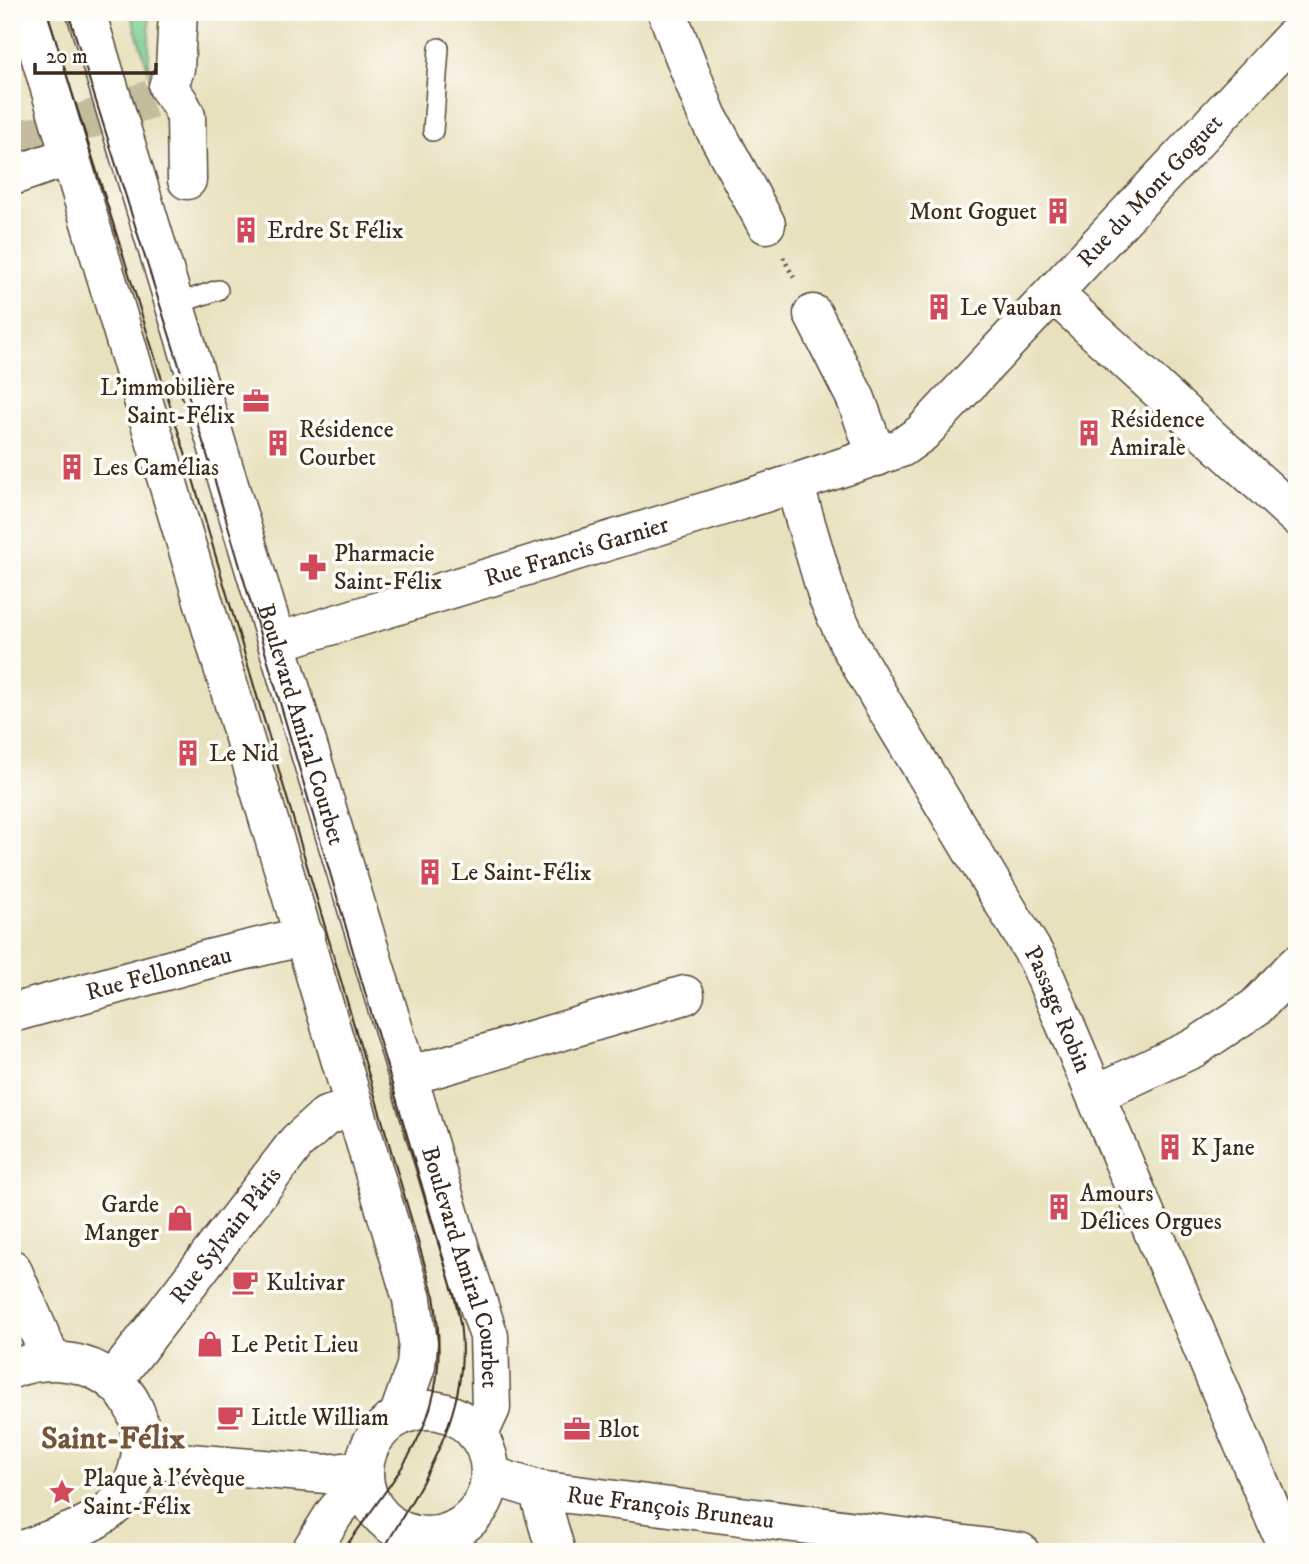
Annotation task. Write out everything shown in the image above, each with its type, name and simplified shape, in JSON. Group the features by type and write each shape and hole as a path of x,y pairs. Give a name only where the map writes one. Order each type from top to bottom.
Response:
{"street":[{"path":"27,12 412,1299 418,1343 415,1366 398,1417"},
{"name":"Boulevard Amiral Courbet","path":"86,12 462,1255 489,1336 491,1408 478,1436"},
{"path":"178,12 175,69 160,93 180,102 186,116 187,180"},
{"path":"667,12 707,115 774,240"},
{"name":"Rue du Mont Goguet","path":"877,457 901,448 922,433 1297,33"},
{"path":"12,176 70,156"},
{"path":"1054,294 1297,517"},
{"path":"813,314 856,399 877,457"},
{"name":"Rue Francis Garnier","path":"277,642 877,457"},
{"name":"Passage Robin","path":"794,483 828,598 850,646 1028,939 1289,1552"},
{"name":"Rue Fellonneau","path":"12,1013 209,959 305,936"},
{"path":"1096,1094 1194,1048 1256,1007 1296,965"},
{"path":"407,1073 429,1070 685,995"},
{"name":"Rue Sylvain Pâris","path":"113,1381 297,1142 326,1116 353,1108"},
{"path":"12,1269 51,1360"},
{"path":"12,1369 51,1360 69,1360 94,1368 113,1381 130,1401 138,1418 142,1438 141,1459 134,1481 121,1501 103,1516 18,1552"},
{"path":"419,1410 438,1411 462,1421 478,1436 487,1455 490,1475 483,1502 466,1523 421,1544 383,1519 370,1502 363,1473 367,1452 376,1435 398,1417 419,1410"},
{"path":"141,1459 326,1474 363,1473"},
{"path":"310,1552 363,1473"},
{"name":"Rue François Bruneau","path":"490,1475 538,1490 1020,1552"},
{"path":"538,1490 556,1552"}],"lane":[{"path":"433,131 439,47"},
{"path":"176,304 218,290"}],"path":[{"path":"774,240 793,277"}],"green space":[{"path":"130,12 149,12 149,73"}],"tunnel":[{"path":"12,140 50,133 151,99"}],"tram line":[{"path":"47,12 190,469 434,1296 438,1338 437,1374 431,1406 420,1435 405,1462 342,1552"},
{"path":"68,12 209,461 458,1314 462,1362 458,1392 450,1420 427,1474 382,1552"}],"place":[{"name":"Mont Goguet","path":"1058,211"},
{"name":"Erdre St Félix","path":"246,230"},
{"name":"Le Vauban","path":"939,307"},
{"name":"L'immobilière Saint-Félix","path":"256,401"},
{"name":"Résidence Amirale","path":"1089,433"},
{"name":"Résidence Courbet","path":"278,443"},
{"name":"Les Camélias","path":"72,467"},
{"name":"Pharmacie Saint-Félix","path":"313,567"},
{"name":"Le Nid","path":"188,753"},
{"name":"Le Saint-Félix","path":"430,872"},
{"name":"K Jane","path":"1170,1147"},
{"name":"Amours Délices Orgues","path":"1059,1207"},
{"name":"Garde Manger","path":"180,1218"},
{"name":"Kultivar","path":"245,1282"},
{"name":"Le Petit Lieu","path":"210,1344"},
{"name":"Little William","path":"230,1417"},
{"name":"Blot","path":"577,1429"},
{"name":"Plaque à l'évèque Saint-Félix","path":"62,1492"}],"district":[{"name":"Saint-Félix","path":"113,1437"}]}
